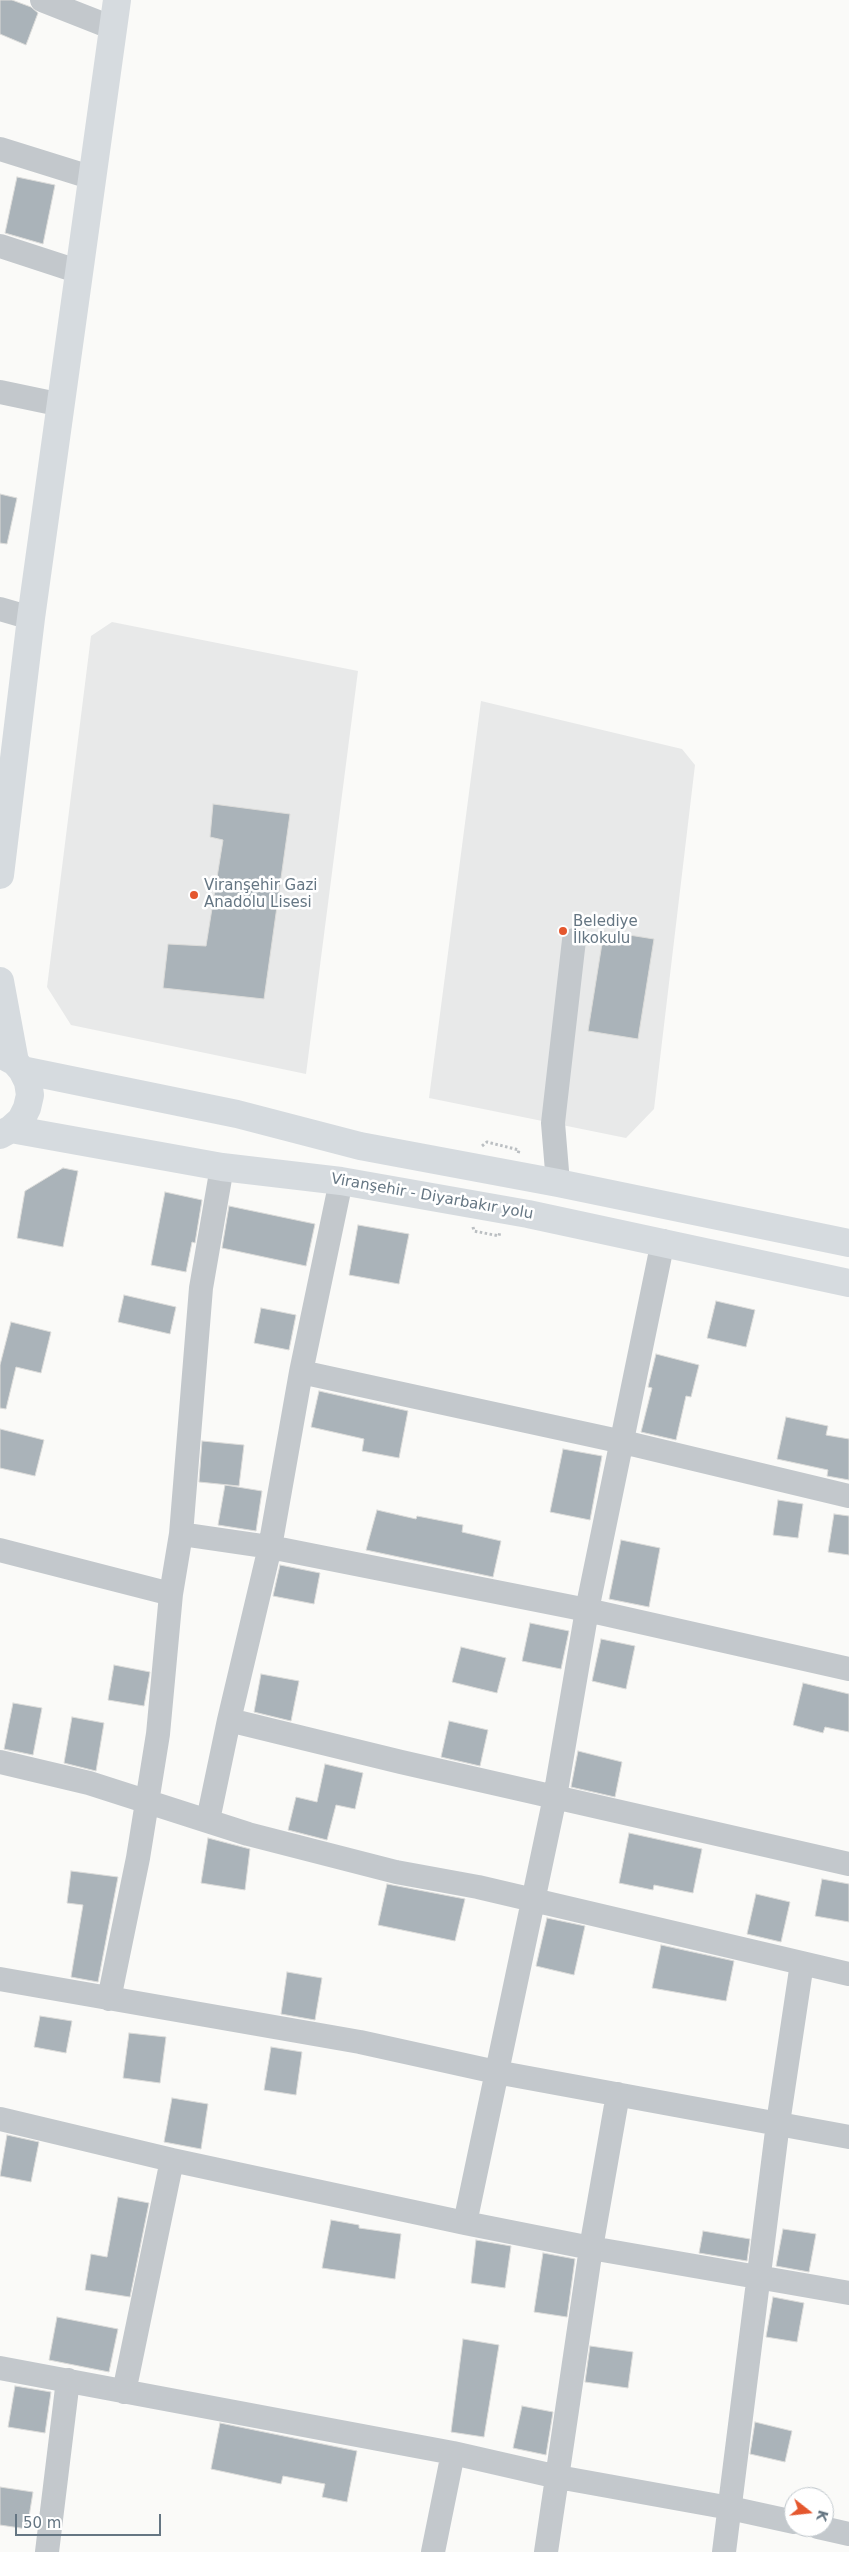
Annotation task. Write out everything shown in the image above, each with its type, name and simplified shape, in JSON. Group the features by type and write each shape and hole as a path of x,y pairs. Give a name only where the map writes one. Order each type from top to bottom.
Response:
{"main road":[{"path":"0,875 8,736 32,618 117,0"},
{"path":"0,981 12,1062 28,1082 28,1101 21,1120 3,1135"},
{"path":"12,1062 237,1114 360,1146 558,1183 849,1243"},
{"name":"Viranşehir - Diyarbakır yolu","path":"3,1135 222,1167 341,1180 663,1241 849,1282"}],"street":[{"path":"42,0 113,28"},
{"path":"0,149 93,178"},
{"path":"0,246 80,272"},
{"path":"0,392 62,405"},
{"path":"0,609 32,618"},
{"path":"558,1183 553,1123 574,940"},
{"path":"110,1999 148,1802 158,1734 180,1534 201,1288 222,1167"},
{"path":"208,1820 229,1720 270,1547 301,1372 341,1180"},
{"path":"465,2223 555,1797 588,1610 663,1241"},
{"path":"301,1372 622,1442 849,1496"},
{"path":"180,1534 270,1547 588,1610 849,1668"},
{"path":"0,1550 172,1594"},
{"path":"229,1720 401,1762 849,1864"},
{"path":"0,1762 88,1783 248,1834 396,1872 478,1887 849,1974"},
{"path":"724,2552 778,2124 802,1963"},
{"path":"0,1979 360,2042 496,2072 849,2137"},
{"path":"546,2552 591,2248 618,2094"},
{"path":"0,2119 172,2160 465,2223 591,2248 849,2293"},
{"path":"124,2392 172,2160"},
{"path":"0,2368 453,2453 558,2477 730,2508 784,2520"},
{"path":"47,2552 68,2380"},
{"path":"433,2552 453,2453"},
{"path":"834,2531 849,2534"}],"path":[{"path":"478,1149 487,1142 519,1150"}],"shaded area":[{"name":"Viranşehir Gazi Anadolu Lisesi","path":"112,622 358,671 306,1074 71,1025 47,987 91,636"},
{"name":"Belediye İlkokulu","path":"481,701 682,749 695,765 654,1109 626,1138 429,1098"}],"building":[{"path":"0,0 12,0 31,7 38,13 26,45 0,34"},
{"path":"17,177 55,185 43,244 5,233"},
{"path":"0,494 17,498 7,544 0,543"},
{"path":"213,804 290,814 264,999 163,988 168,944 206,946 223,840 210,837"},
{"path":"604,931 654,939 638,1039 588,1031"},
{"path":"63,1168 78,1171 63,1247 17,1238 25,1191"},
{"path":"165,1192 202,1200 195,1243 192,1242 186,1272 151,1265"},
{"path":"229,1206 315,1224 306,1266 222,1248"},
{"path":"358,1225 409,1234 399,1284 349,1275"},
{"path":"124,1295 176,1307 170,1334 118,1322"},
{"path":"716,1301 755,1310 746,1347 707,1338"},
{"path":"261,1308 296,1315 289,1350 254,1343"},
{"path":"11,1322 51,1332 41,1373 16,1367 6,1409 0,1408 0,1365"},
{"path":"656,1354 699,1365 691,1397 686,1396 676,1440 641,1432 652,1388 648,1387"},
{"path":"319,1391 408,1411 399,1458 362,1451 364,1439 311,1427"},
{"path":"786,1417 828,1426 826,1435 849,1439 849,1480 827,1476 828,1470 777,1459"},
{"path":"0,1429 44,1440 35,1476 0,1468"},
{"path":"202,1441 244,1445 239,1486 199,1482"},
{"path":"563,1449 602,1456 590,1520 550,1512"},
{"path":"225,1485 262,1491 256,1531 218,1525"},
{"path":"778,1500 803,1504 798,1538 773,1535"},
{"path":"377,1510 416,1519 417,1516 463,1525 462,1532 501,1541 493,1577 366,1550"},
{"path":"834,1514 849,1516 849,1555 828,1552"},
{"path":"621,1540 660,1548 649,1607 609,1599"},
{"path":"280,1565 320,1573 314,1604 273,1596"},
{"path":"530,1623 569,1631 561,1669 522,1661"},
{"path":"601,1639 635,1646 626,1689 592,1681"},
{"path":"461,1647 506,1658 497,1693 452,1682"},
{"path":"114,1665 150,1672 144,1706 108,1700"},
{"path":"261,1674 299,1681 291,1721 254,1712"},
{"path":"803,1683 849,1694 849,1732 825,1727 823,1733 793,1725"},
{"path":"13,1703 42,1708 33,1755 4,1749"},
{"path":"72,1717 104,1723 96,1771 64,1763"},
{"path":"449,1721 488,1730 480,1766 441,1757"},
{"path":"578,1751 622,1762 615,1797 571,1787"},
{"path":"325,1764 363,1773 355,1809 336,1805 327,1840 288,1830 296,1797 317,1802"},
{"path":"629,1833 702,1849 693,1893 654,1885 653,1890 619,1883"},
{"path":"208,1838 250,1849 245,1890 201,1883"},
{"path":"71,1871 118,1877 98,1982 71,1977 83,1905 67,1903"},
{"path":"822,1879 849,1884 849,1922 815,1916"},
{"path":"387,1884 465,1899 455,1941 378,1925"},
{"path":"756,1894 790,1902 781,1942 747,1934"},
{"path":"547,1918 585,1926 574,1975 536,1966"},
{"path":"661,1945 734,1961 726,2001 652,1988"},
{"path":"287,1972 322,1978 315,2020 281,2014"},
{"path":"40,2016 72,2021 66,2053 34,2047"},
{"path":"129,2033 166,2037 160,2083 123,2078"},
{"path":"271,2047 302,2052 296,2095 264,2090"},
{"path":"172,2098 208,2104 201,2149 164,2142"},
{"path":"7,2135 39,2142 31,2182 0,2176"},
{"path":"118,2197 149,2203 130,2297 85,2290 91,2254 107,2257"},
{"path":"331,2220 359,2225 359,2228 401,2234 395,2279 322,2268"},
{"path":"783,2229 816,2234 809,2272 776,2266"},
{"path":"703,2231 750,2239 747,2261 699,2253"},
{"path":"476,2240 511,2246 505,2288 471,2283"},
{"path":"543,2253 575,2259 567,2317 534,2312"},
{"path":"773,2297 804,2303 797,2342 766,2337"},
{"path":"57,2317 118,2329 109,2372 49,2360"},
{"path":"463,2339 499,2345 484,2437 451,2432"},
{"path":"590,2346 633,2352 628,2388 585,2382"},
{"path":"15,2386 51,2392 45,2433 8,2427"},
{"path":"522,2406 553,2412 546,2455 513,2448"},
{"path":"755,2422 792,2431 785,2462 750,2454"},
{"path":"220,2423 357,2451 347,2502 322,2497 325,2484 283,2476 281,2484 211,2469"},
{"path":"0,2487 33,2492 27,2529 0,2525"}],"place":[{"name":"Viranşehir Gazi Anadolu Lisesi","path":"194,895"},
{"name":"Belediye İlkokulu","path":"563,931"}]}
